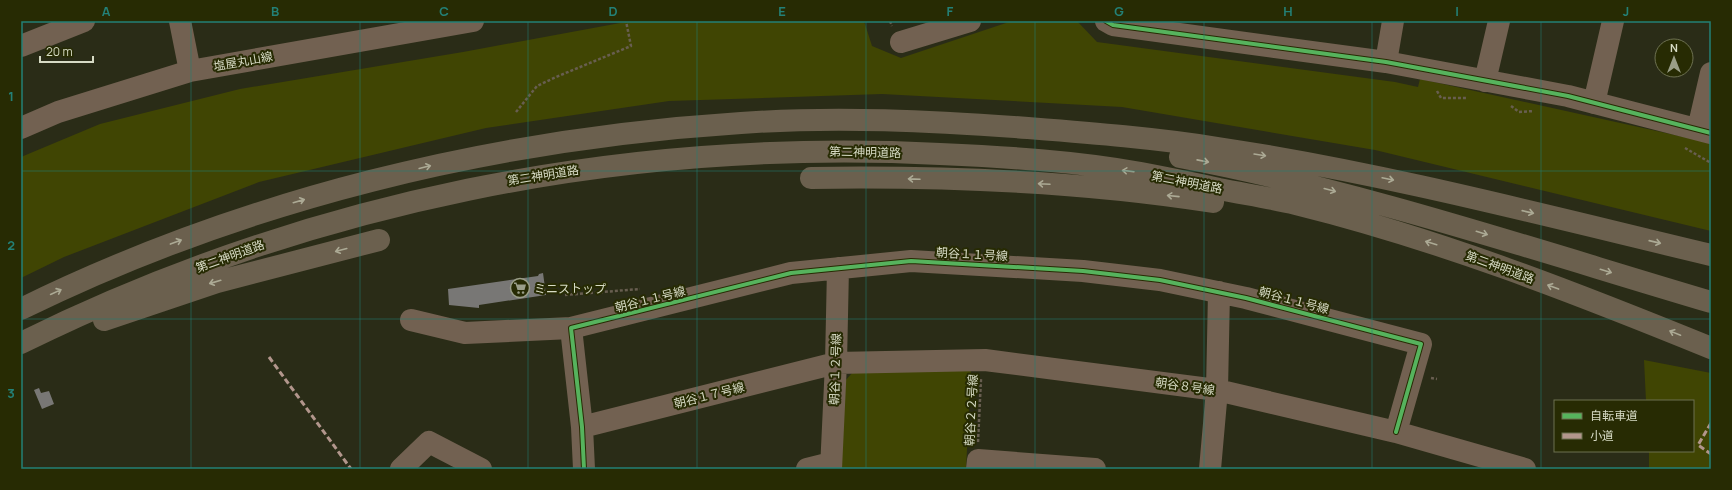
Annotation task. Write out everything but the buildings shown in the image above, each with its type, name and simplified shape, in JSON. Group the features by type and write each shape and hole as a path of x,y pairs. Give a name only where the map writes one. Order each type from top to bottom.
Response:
{"highway":[{"name":"第二神明道路","path":"21,309 92,276 157,249 287,204 429,166 511,150 588,138 744,122 898,121 971,124 1140,138 1215,148 1292,160 1449,193 1711,255"},
{"name":"第二神明道路","path":"971,124 1056,135 1141,149 1304,183 1458,226 1711,302"},
{"name":"第二神明道路","path":"21,343 137,290 211,262 353,216 428,197 500,182 578,170 664,160 739,153 890,151 1047,162 1137,172 1296,204 1436,245 1610,307 1711,348"},
{"path":"811,178 953,180 1070,185 1179,197 1378,228"},
{"path":"21,353 116,315 167,297 231,278 379,240"}],"street":[{"path":"21,46 84,21"},
{"path":"180,21 190,71"},
{"name":"塩屋丸山線","path":"21,128 58,112 190,71 473,21"},
{"path":"902,42 970,21"},
{"path":"1106,21 1113,25 1386,62 1594,103 1704,131 1711,73"},
{"path":"1386,62 1393,21"},
{"path":"1485,81 1499,21"},
{"path":"1594,103 1613,21"},
{"name":"朝谷１１号線","path":"411,320 465,333 571,328 791,273 911,261 991,264 1083,271 1160,280 1218,292 1421,344 1396,432"},
{"name":"朝谷１２号線","path":"831,466 836,363 838,268"},
{"path":"1210,469 1217,390 1218,292"},
{"path":"571,328 582,427 584,469"},
{"name":"朝谷８号線","path":"836,363 982,360 1217,390 1396,432 1525,469"},
{"name":"朝谷１７号線","path":"582,427 836,363"},
{"path":"401,469 429,442 481,469"},
{"path":"977,464 1095,469"},
{"path":"807,469 831,466"}],"path":[{"path":"516,112 537,86 631,46 626,21"},
{"path":"1426,70 1441,98 1470,98"},
{"path":"1509,105 1519,112 1539,111"},
{"path":"1680,145 1711,163"},
{"path":"565,295 642,289"}],"green space":[{"path":"631,21 864,21 872,46 901,58 1012,21 1077,21 1097,42 1395,82 1418,87 1420,79 1711,143 1711,231 1375,150 1122,107 882,94 669,101 486,128 259,182 64,257 21,278 21,157 100,124 240,89 463,52"},
{"path":"1644,360 1711,373 1711,469 1649,469 1649,452 1694,452 1694,400 1646,400"},
{"path":"971,369 966,469 840,469 845,381 853,372"}],"marked path":[{"path":"269,357 351,469"},
{"path":"1711,423 1698,445 1711,454"}],"cycle path":[{"path":"1106,21 1113,25 1386,62 1568,96 1711,133"},
{"path":"584,469 582,427 571,328 791,273 911,261 1083,271 1160,280 1246,298 1421,344 1396,432"}],"place":[{"name":"ミニストップ","path":"520,288"}]}
